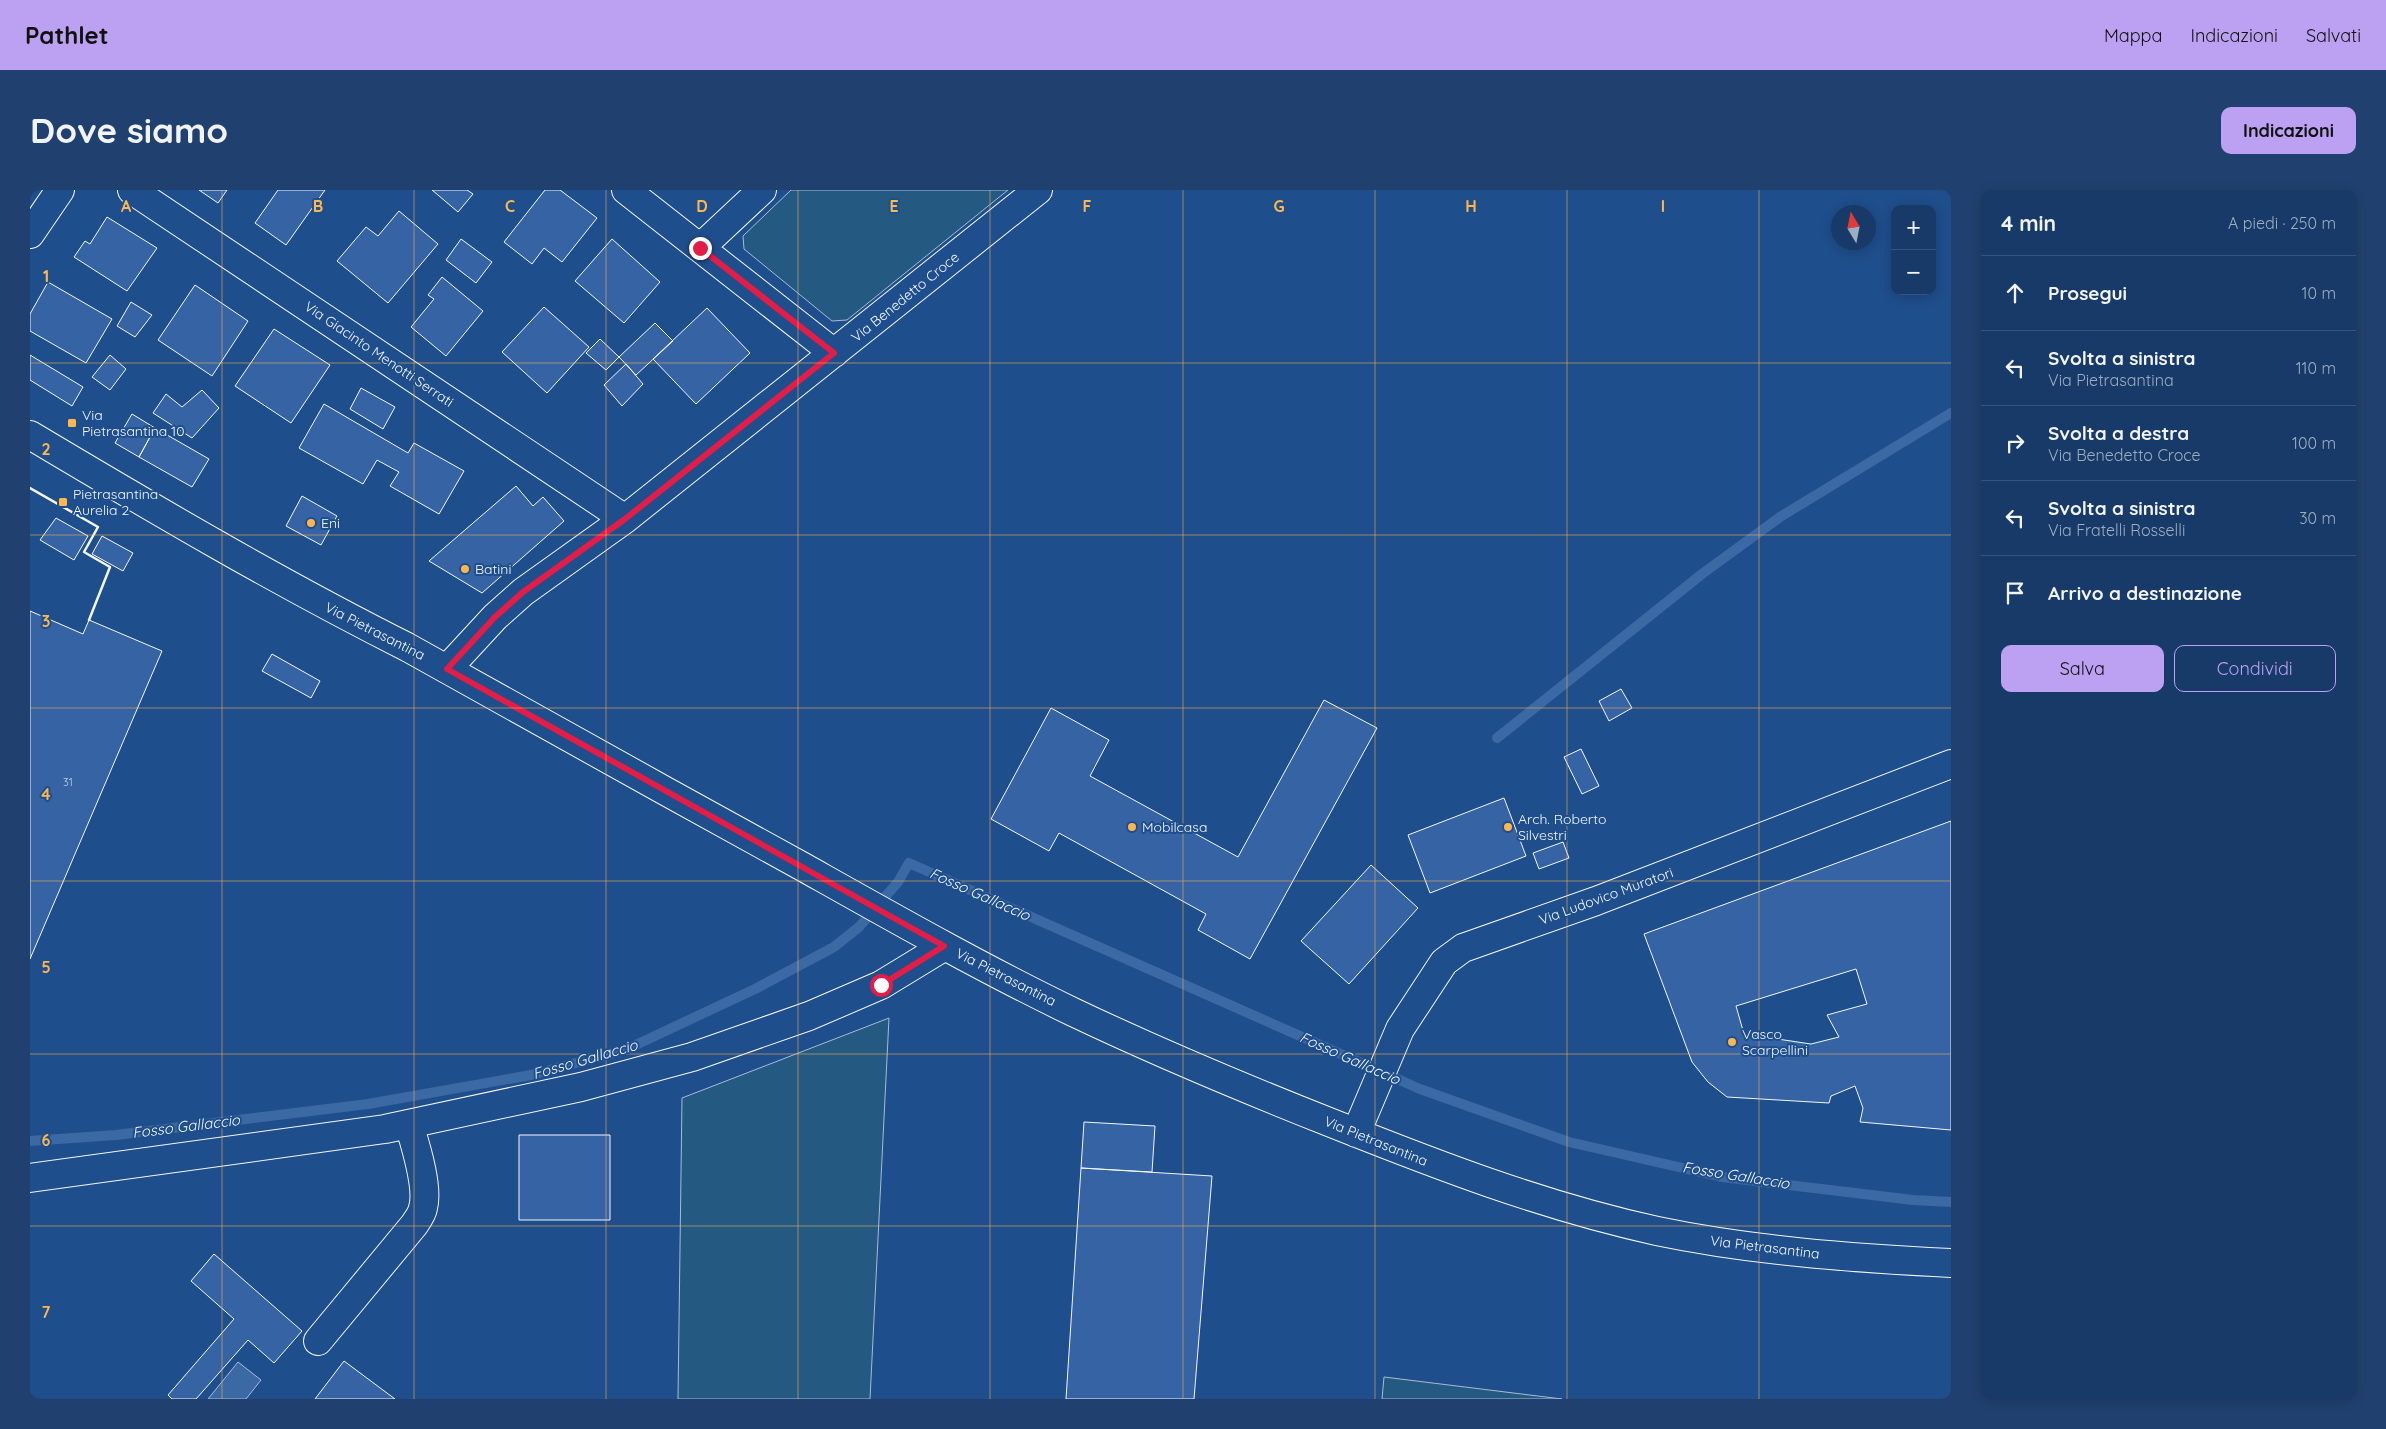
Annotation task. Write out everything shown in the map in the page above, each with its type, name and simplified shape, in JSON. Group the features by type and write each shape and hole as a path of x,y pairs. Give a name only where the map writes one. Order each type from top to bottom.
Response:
{"street":[{"path":"30,234 60,190"},
{"name":"Via Giacinto Menotti Serrati","path":"132,190 625,519"},
{"path":"626,190 834,353"},
{"path":"700,248 762,190"},
{"name":"Via Benedetto Croce","path":"447,669 495,617 523,592 625,519 1038,190"},
{"name":"Via Pietrasantina","path":"30,435 273,576 447,669 910,928 1077,1014 1198,1069 1463,1175 1540,1200 1659,1231 1806,1253 1951,1263"},
{"name":"Via Ludovico Muratori","path":"1356,1133 1400,1029 1439,968 1463,948 1596,901 1951,764"},
{"path":"30,1178 385,1129 581,1087 692,1057 809,1016 881,985 944,946"},
{"path":"318,1341 414,1225 423,1209 425,1198 420,1162 409,1124"}],"shaded area":[{"path":"791,190 1008,190 847,320 832,321 744,249 743,236"},
{"path":"889,1018 870,1399 678,1399 682,1098"},
{"path":"238,1362 261,1380 246,1399 208,1399"},
{"path":"1384,1377 1562,1399 1382,1399"}],"building":[{"path":"199,190 227,190 218,203"},
{"path":"278,190 325,190 286,245 255,223"},
{"path":"432,190 467,190 473,194 458,212"},
{"path":"545,190 560,190 597,218 562,262 544,248 532,264 504,242"},
{"path":"399,211 438,244 388,303 337,261 366,227 378,236"},
{"path":"107,217 157,248 127,291 74,257 85,241 90,244"},
{"path":"461,239 492,262 476,283 446,260"},
{"path":"612,239 660,282 624,323 575,281"},
{"path":"442,277 483,311 446,356 411,327 434,299 428,295"},
{"path":"48,282 112,319 86,363 30,331 30,314"},
{"path":"195,285 248,321 212,376 158,340"},
{"path":"131,302 152,315 135,337 117,326"},
{"path":"544,307 589,347 547,393 502,352"},
{"path":"707,308 750,353 696,404 653,359"},
{"path":"655,323 673,341 636,375 619,357"},
{"path":"274,329 330,365 291,423 235,386"},
{"path":"600,339 619,357 606,370 586,353"},
{"path":"30,355 83,387 72,406 30,380"},
{"path":"110,355 126,369 110,390 92,377"},
{"path":"626,364 643,384 622,406 604,385"},
{"path":"361,388 395,407 383,429 350,409"},
{"path":"202,390 219,408 192,438 153,413 166,394 182,407"},
{"path":"324,404 408,453 414,443 464,471 439,514 390,486 399,472 377,460 363,484 299,448"},
{"path":"132,414 155,428 139,457 115,443"},
{"path":"155,428 209,459 192,487 139,457"},
{"path":"516,486 533,506 543,497 564,521 482,593 429,561"},
{"path":"302,496 337,516 321,545 286,526"},
{"path":"56,518 88,536 74,560 40,540"},
{"path":"102,536 133,553 123,571 92,554"},
{"path":"30,611 83,634 89,620 162,651 30,959"},
{"path":"272,654 320,681 311,698 262,671"},
{"path":"1621,689 1632,708 1609,721 1599,701"},
{"path":"1324,700 1377,728 1250,959 1198,930 1206,914 1059,833 1049,851 991,819 1051,708 1109,740 1090,776 1238,857"},
{"path":"1581,749 1599,786 1582,794 1564,757"},
{"path":"1504,798 1526,856 1430,893 1408,835"},
{"path":"1951,821 1951,1130 1860,1122 1863,1108 1855,1086 1831,1096 1829,1103 1727,1097 1708,1082 1692,1062 1644,934","holes":["1856,969 1867,1004 1827,1015 1839,1037 1811,1044 1744,1034 1736,1006"]},
{"path":"1563,842 1569,858 1539,869 1533,853"},
{"path":"1371,865 1418,908 1349,984 1301,941"},
{"path":"1084,1122 1155,1126 1152,1172 1081,1168"},
{"path":"519,1135 610,1135 610,1220 519,1220"},
{"path":"1081,1168 1212,1176 1194,1399 1066,1399"},
{"path":"214,1254 302,1331 274,1363 248,1340 196,1399 172,1399 168,1395 234,1319 191,1281"},
{"path":"344,1361 395,1399 315,1399"}],"waterway":[{"path":"1497,738 1702,574 1780,517 1951,413"},
{"name":"Fosso Gallaccio","path":"30,1141 116,1135 368,1104 531,1075 625,1050 755,989 834,947 859,927 898,882 909,863 1420,1089 1569,1142 1722,1177 1913,1200 1951,1202"}],"wall":[{"path":"30,488 98,527 84,552 110,567 89,620"}],"place":[{"name":"Via Pietrasantina 10","path":"72,423"},
{"name":"Pietrasantina Aurelia 2","path":"63,502"},
{"name":"Eni","path":"311,523"},
{"name":"Batini","path":"465,569"},
{"name":"Mobilcasa","path":"1132,827"},
{"name":"Arch. Roberto Silvestri","path":"1508,827"},
{"name":"Vasco Scarpellini","path":"1732,1042"}],"route":[{"path":"700,248 834,353 625,519 523,592 495,617 447,669 944,946 881,985"}]}
